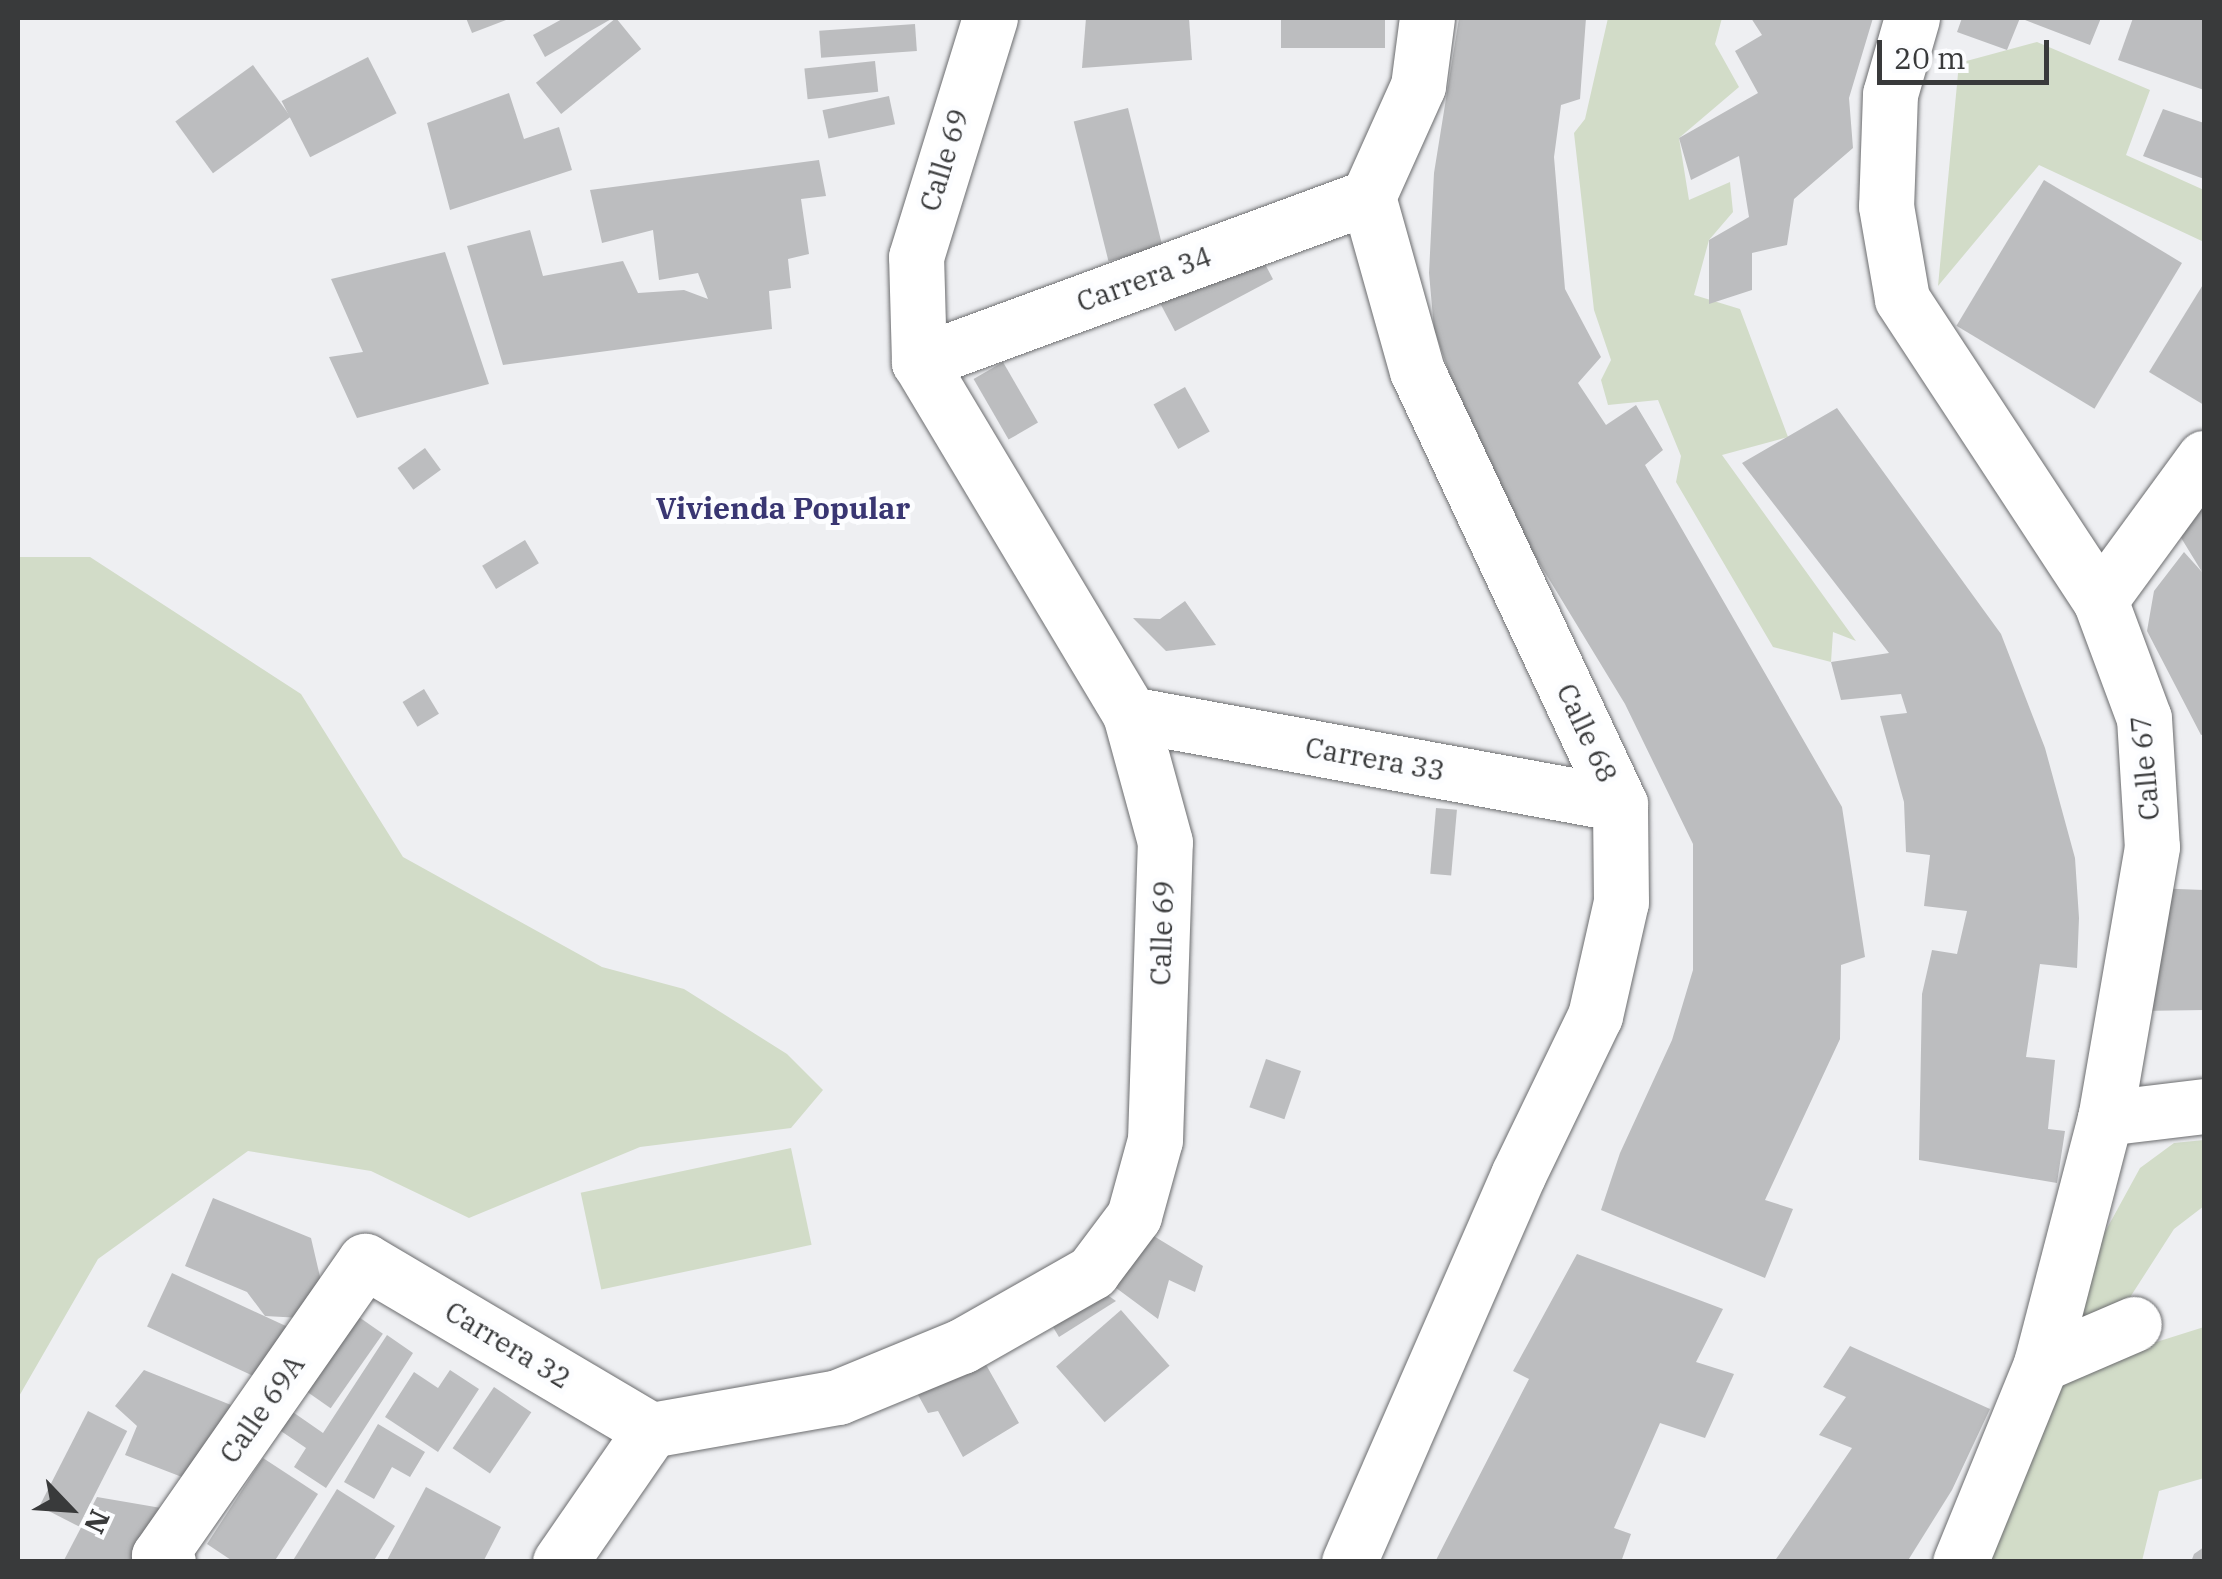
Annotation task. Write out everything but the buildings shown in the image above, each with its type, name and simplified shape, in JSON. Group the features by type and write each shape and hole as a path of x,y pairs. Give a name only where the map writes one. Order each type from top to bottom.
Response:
{"street":[{"name":"Calle 69","path":"650,1430 838,1398 962,1346 1092,1272 1134,1216 1156,1140 1165,842 1130,714 919,362 916,257 990,18"},
{"path":"1368,197 1418,86 1427,18"},
{"name":"Calle 67","path":"1912,18 1890,94 1886,206 1902,299 2100,600 2144,718 2152,847 2105,1118 2041,1364 1960,1562"},
{"name":"Carrera 34","path":"919,362 1368,197"},
{"name":"Calle 68","path":"1349,1562 1596,1016 1622,902 1620,804 1418,371 1368,197"},
{"path":"2100,600 2204,458"},
{"name":"Carrera 33","path":"1130,714 1620,804"},
{"path":"2105,1118 2204,1106"},
{"name":"Carrera 32","path":"365,1261 650,1430"},
{"name":"Calle 69A","path":"163,1559 365,1261"},
{"path":"2041,1364 2134,1324"},
{"path":"560,1562 650,1430"}],"green space":[{"path":"1608,18 1722,18 1715,44 1739,87 1679,138 1689,200 1730,182 1733,212 1709,240 1694,295 1740,309 1788,437 1722,455 1856,641 1833,632 1831,662 1773,647 1676,482 1681,456 1658,400 1608,405 1601,380 1611,360 1594,310 1574,133 1585,119"},
{"path":"2037,42 2150,90 2126,155 2204,190 2204,242 2039,165 1938,286 1959,63"},
{"path":"18,557 90,557 301,694 403,857 602,967 684,989 787,1054 823,1090 791,1128 640,1147 469,1218 371,1171 248,1151 98,1259 18,1398"},
{"path":"2204,1140 2204,1206 2174,1229 2118,1316 2061,1343 2099,1243 2140,1168 2174,1143"},
{"path":"791,1148 812,1245 601,1290 581,1193"},
{"path":"2204,1327 2204,1478 2159,1491 2142,1561 1975,1562 2040,1402 2071,1369"}],"district":[{"name":"Vivienda Popular","path":"783,508"}]}
